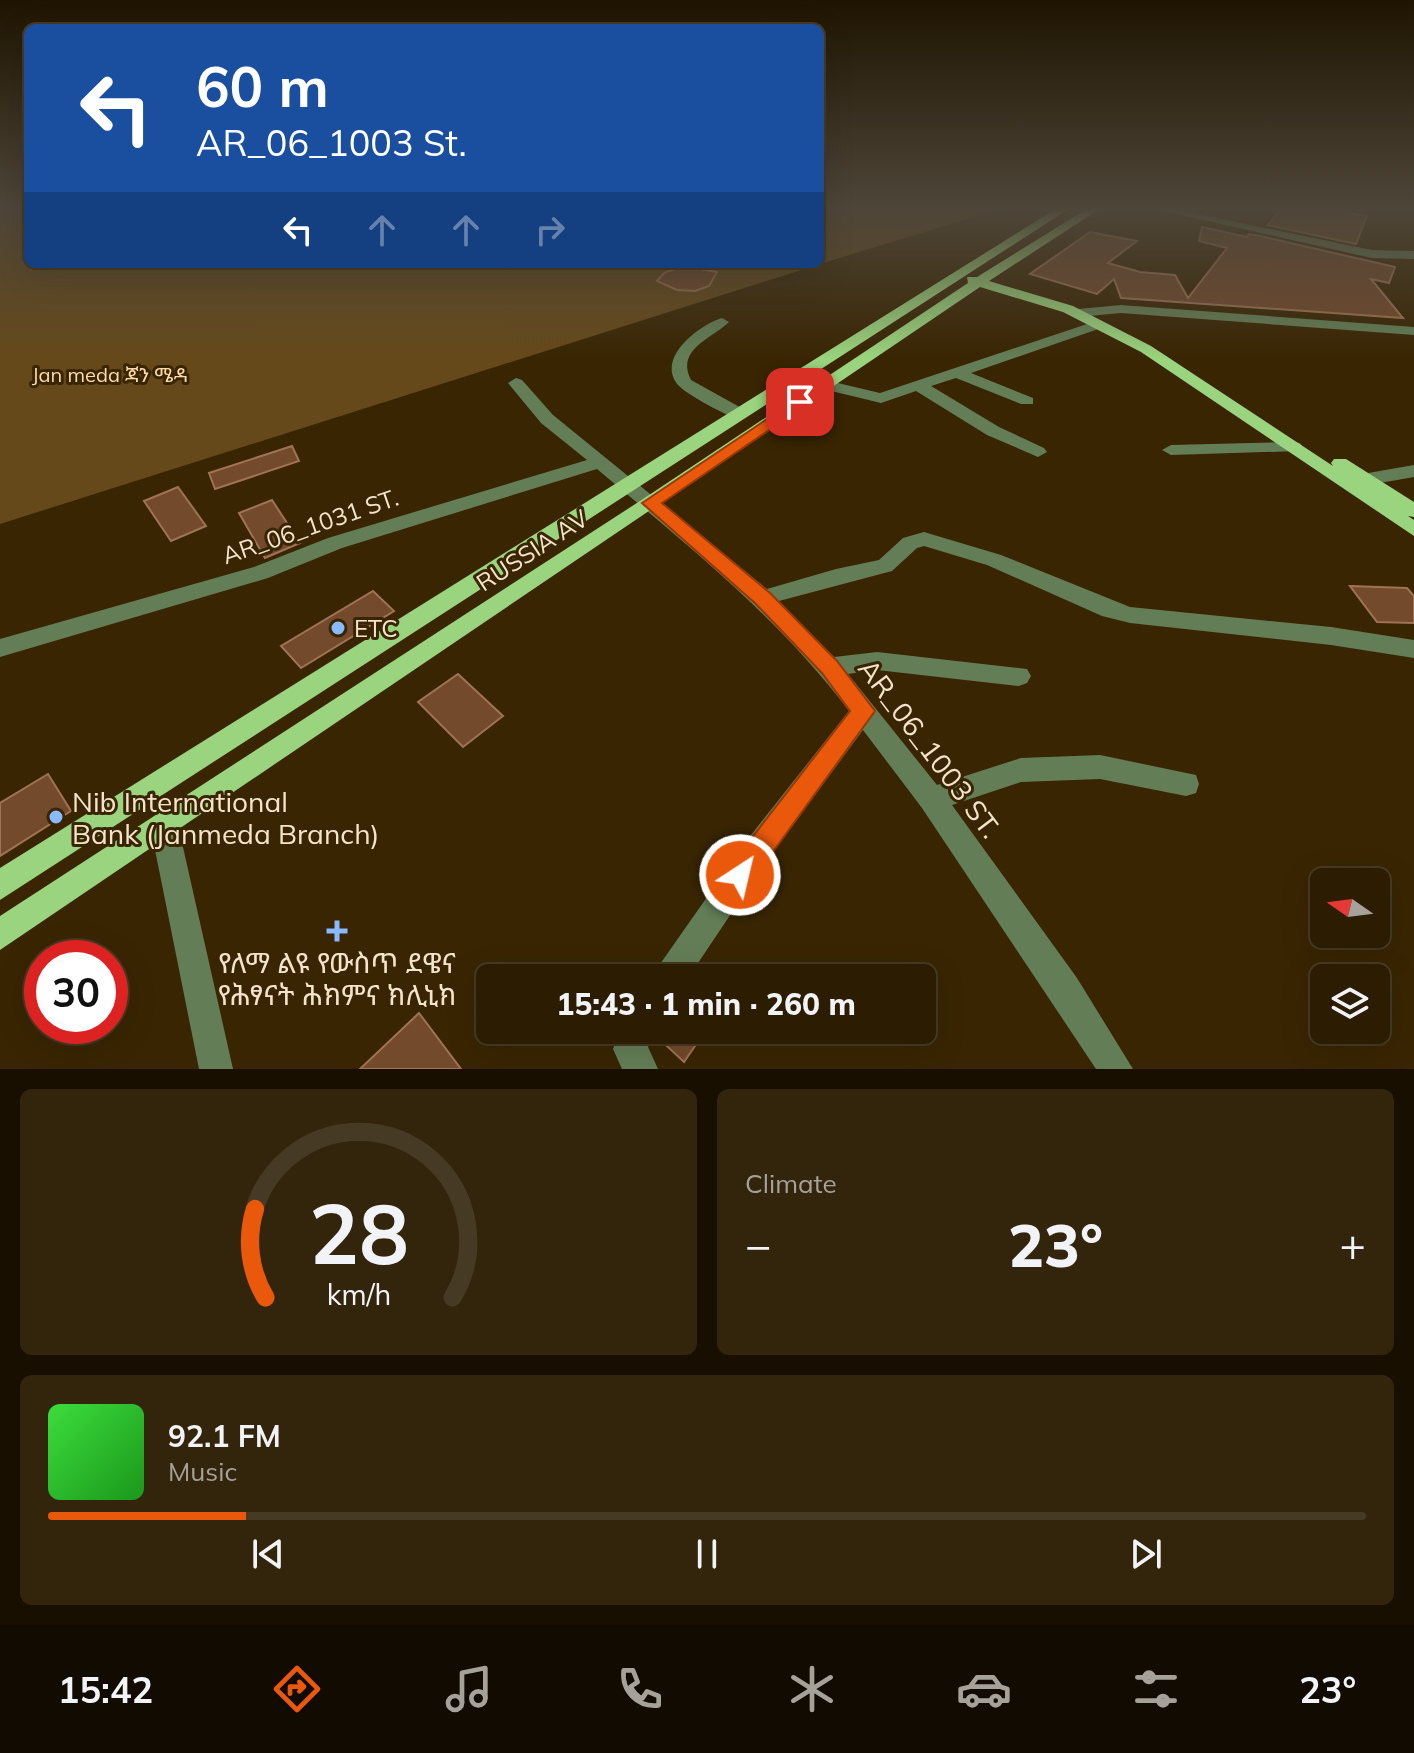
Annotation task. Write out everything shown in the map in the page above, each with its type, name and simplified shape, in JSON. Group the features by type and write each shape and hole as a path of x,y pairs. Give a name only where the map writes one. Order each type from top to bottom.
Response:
{"main road":[{"name":"RUSSIA AV","path":"0,934 825,385 994,260"},
{"name":"RUSSIA AV","path":"0,885 628,488 739,414 1001,260"},
{"path":"972,276 1089,316 1414,511"},
{"path":"1252,412 1294,447 1414,529"}],"street":[{"path":"825,385 877,399 955,372 1089,316 1134,310 1414,331"},
{"path":"722,322 694,338 684,352 680,373 685,383 739,414"},
{"path":"955,372 1027,401"},
{"path":"516,383 547,419 628,488"},
{"path":"919,386 993,431 1038,452"},
{"path":"1171,450 1294,447"},
{"name":"AR_06_1031 ST.","path":"0,648 261,573 349,538 600,462"},
{"path":"1346,483 1414,471"},
{"name":"AR_06_1003 ST.","path":"628,488 763,598 829,667 932,799 1116,1069"},
{"path":"763,598 836,576 885,566 910,543 924,539 994,560 1110,610 1130,615 1331,636 1414,649"},
{"path":"829,667 877,661 1019,676"},
{"path":"679,964 757,850 863,711"},
{"path":"932,799 1021,770 1100,767 1186,784"},
{"path":"164,825 216,1069"},
{"path":"632,1044 630,1049 641,1069"}],"green space":[{"name":"Jan meda ጃን ሜዳ","path":"0,260 24,260 24,268 807,268 0,524"}],"building":[{"path":"1050,260 1112,260 1108,263 1140,272 1175,275 1188,298 1218,260 1364,260 1395,267 1389,283 1371,279 1403,318 1121,298 1114,279 1097,294 1030,274"},
{"path":"677,268 717,272 709,286 695,291 677,290 657,281 664,273"},
{"path":"292,446 299,461 215,489 209,473"},
{"path":"178,487 206,526 171,541 144,501"},
{"path":"272,500 300,543 265,558 239,513"},
{"path":"1350,586 1407,588 1414,596 1414,623 1377,622"},
{"name":"ETC","path":"373,591 394,611 301,668 281,646"},
{"path":"458,674 503,716 463,747 418,702"},
{"path":"48,774 71,811 0,856 0,803"},
{"path":"419,1013 461,1069 360,1069"},
{"path":"665,1044 696,1044 684,1062"}],"place":[{"name":"ETC","path":"338,628"},
{"name":"Nib International Bank (Janmeda Branch)","path":"56,817"},
{"name":"የለማ ልዩ የውስጥ ደዌና የሕፃናት ሕክምና ክሊኒክ","path":"337,931"}],"route":[{"path":"740,875 863,711 829,667 763,598 650,503 800,402"}]}
